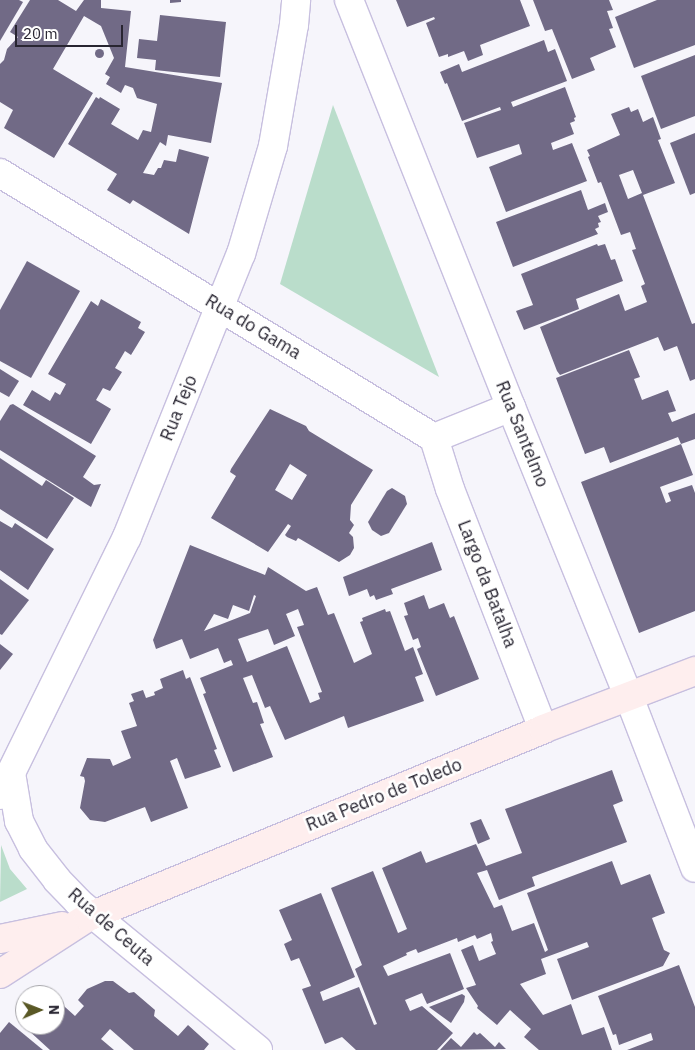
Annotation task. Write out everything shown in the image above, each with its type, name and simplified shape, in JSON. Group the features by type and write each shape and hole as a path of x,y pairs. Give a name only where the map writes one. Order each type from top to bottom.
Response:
{"street":[{"name":"Rua Tejo","path":"6,784 127,537 241,254 273,146 294,25 296,0"},
{"name":"Rua Santelmo","path":"349,0 629,697 695,868"},
{"name":"Rua do Gama","path":"0,174 434,438"},
{"path":"434,438 511,407"},
{"name":"Largo da Batalha","path":"434,438 450,489 543,729"},
{"name":"Rua Pedro de Toledo","path":"0,939 85,919 543,729 695,670"},
{"name":"Rua de Ceuta","path":"6,784 19,821 33,850 85,919 258,1050"},
{"name":"Rua Pedro de Toledo","path":"0,974 85,919"}],"green space":[{"path":"333,105 439,377 280,284"},
{"path":"1,845 10,869 27,889 0,902"}],"building":[{"path":"0,0 19,0 23,2 0,41"},
{"path":"30,0 58,0 76,11 84,0 101,0 101,8 131,11 125,67 222,83 211,143 168,135 166,146 160,142 143,173 154,175 158,168 161,168 164,160 176,162 179,149 209,157 189,234 133,200 130,204 107,190 117,174 68,144 96,97 99,99 100,97 120,109 111,124 138,140 143,130 151,132 157,104 137,98 133,88 125,85 121,93 106,84 110,77 105,74 114,58 101,26 84,16 53,69 93,93 54,158 4,128 13,110 0,102 0,64 4,60 7,49 18,37 10,32"},
{"path":"170,0 181,0 181,2 170,3"},
{"path":"396,0 520,0 530,26 480,45 483,55 468,61 464,51 448,57 448,54 439,57 426,23 435,19 434,17 407,27"},
{"path":"533,0 609,0 613,10 607,11 613,28 609,29 616,47 590,58 595,70 572,79 552,29 545,31"},
{"path":"657,0 695,0 695,45 634,68 615,17"},
{"path":"160,15 226,22 220,77 155,70 156,60 137,58 139,39 157,41"},
{"path":"544,40 548,52 555,49 567,81 511,102 513,107 565,87 576,117 574,118 575,121 570,123 574,134 551,143 553,150 572,143 587,181 506,212 489,167 522,154 519,144 477,158 464,123 501,110 500,107 462,121 447,83 445,84 440,72 459,64 462,72"},
{"path":"99,48 104,53 99,58 94,53"},
{"path":"695,55 695,116 661,129 641,76"},
{"path":"629,107 631,112 638,109 643,122 653,117 661,139 658,140 675,183 643,195 692,324 695,323 695,379 690,381 677,346 664,351 658,337 560,375 540,327 619,294 625,311 647,302 641,286 645,284 632,250 636,249 630,232 621,235 601,182 598,183 588,157 590,156 587,150 620,135 611,114","holes":["633,170 642,193 628,199 619,175"]},
{"path":"695,133 695,193 690,195 670,143"},
{"path":"581,190 588,210 605,203 608,212 598,216 601,222 598,223 599,227 595,229 598,234 513,267 496,222"},
{"path":"597,244 598,246 605,244 611,260 615,259 623,281 576,299 579,309 524,330 516,311 533,305 521,274"},
{"path":"27,261 80,291 31,378 0,361 0,310"},
{"path":"101,299 141,322 138,328 145,332 131,355 125,351 115,368 122,372 110,391 103,388 96,400 111,409 91,444 23,405 32,390 50,401 55,392 60,395 66,384 48,374 91,301 98,306"},
{"path":"629,350 640,377 634,379 642,400 668,390 676,411 668,413 672,422 695,413 695,439 681,444 678,437 610,463 604,447 585,454 556,378"},
{"path":"0,369 19,381 9,397 0,392"},
{"path":"13,404 96,456 83,477 94,485 101,484 91,507 0,450 0,421 10,405"},
{"path":"270,409 306,426 309,431 373,470 351,505 350,520 354,525 349,533 353,537 354,548 350,555 339,562 298,538 296,541 287,537 285,535 291,526 288,524 268,552 211,518 236,476 230,472","holes":["290,464 307,475 292,500 275,490"]},
{"path":"681,444 693,475 660,487 666,503 671,501 668,493 692,485 695,493 695,611 639,633 581,482"},
{"path":"0,458 42,486 46,480 74,498 47,539 0,509"},
{"path":"392,488 405,496 407,504 389,533 381,536 372,530 368,522 387,491"},
{"path":"0,521 12,528 15,523 54,549 28,590 0,570"},
{"path":"432,542 442,570 391,589 393,594 376,600 374,595 370,597 367,589 349,596 343,577"},
{"path":"190,545 265,575 268,567 306,591 317,587 328,615 334,613 354,663 372,654 360,622 363,621 362,618 385,609 386,612 390,611 405,651 413,647 423,674 415,677 424,701 348,728 344,716 285,740 270,706 265,708 252,675 243,678 253,703 257,702 264,723 260,724 273,757 233,772 203,694 206,693 200,678 233,665 231,660 224,663 218,648 190,659 182,639 156,649 153,640","holes":["254,595 256,596 250,613 204,631 214,614 228,619 233,605 249,611","298,609 304,625 297,627 322,692 318,693 320,699 310,703 287,646 247,662 238,639 268,629 274,645 295,636 286,614"]},
{"path":"0,579 29,600 2,635 0,634"},
{"path":"424,595 429,609 444,603 450,618 454,616 479,679 436,696 417,649 421,647 418,638 413,640 404,616 408,615 404,603"},
{"path":"0,644 13,654 0,670"},
{"path":"183,670 186,679 190,677 217,749 214,750 221,767 185,779 177,758 170,761 188,808 151,822 145,807 105,822 90,820 80,808 85,781 84,777 80,776 87,758 110,759 113,766 131,758 121,731 137,726 129,703 134,701 131,694 143,690 146,698 155,695 154,692 163,688 160,679"},
{"path":"612,770 623,801 613,805 627,842 532,877 535,886 499,900 487,870 477,873 494,908 502,905 512,931 534,923 545,952 548,950 527,893 612,861 621,885 650,874 665,913 652,918 664,950 670,953 663,966 572,1000 557,959 589,947 587,942 541,959 546,974 520,984 543,1015 571,1004 582,1035 604,1027 612,1050 539,1050 524,1037 531,1029 510,1010 497,1025 477,1008 478,1006 466,988 476,985 461,950 473,945 479,961 496,954 491,942 493,941 491,933 477,939 475,935 458,942 457,938 418,953 416,949 383,966 388,976 450,953 464,989 427,1004 422,993 405,1000 410,1011 422,1006 453,1033 437,1050 356,1050 342,1037 325,1044 302,989 311,986 299,958 291,961 284,944 292,940 279,910 321,893 355,977 320,992 323,1001 359,987 374,1025 377,1024 355,969 362,965 331,888 373,871 398,933 407,929 382,868 421,851 426,863 476,844 486,866 522,853 505,809"},
{"path":"481,819 490,839 478,844 470,823"},
{"path":"679,965 695,1007 695,1050 627,1050 653,1040 651,1033 619,1045 616,1034 613,1035 598,996"},
{"path":"105,981 113,981 129,993 134,992 155,1010 154,1016 178,1036 188,1025 209,1044 204,1050 134,1050 110,1029 101,1039 114,1050 50,1050 34,1035 65,1035 65,1007 75,1016 84,1006 78,1000 87,989"},
{"path":"462,994 465,996 464,1002 451,1023 429,1007"},
{"path":"9,1022 15,1027 15,1035 25,1035 43,1050 0,1050 0,1033"},
{"path":"474,1032 477,1035 480,1033 495,1047 499,1042 506,1049 440,1050 451,1038 461,1047"}]}
